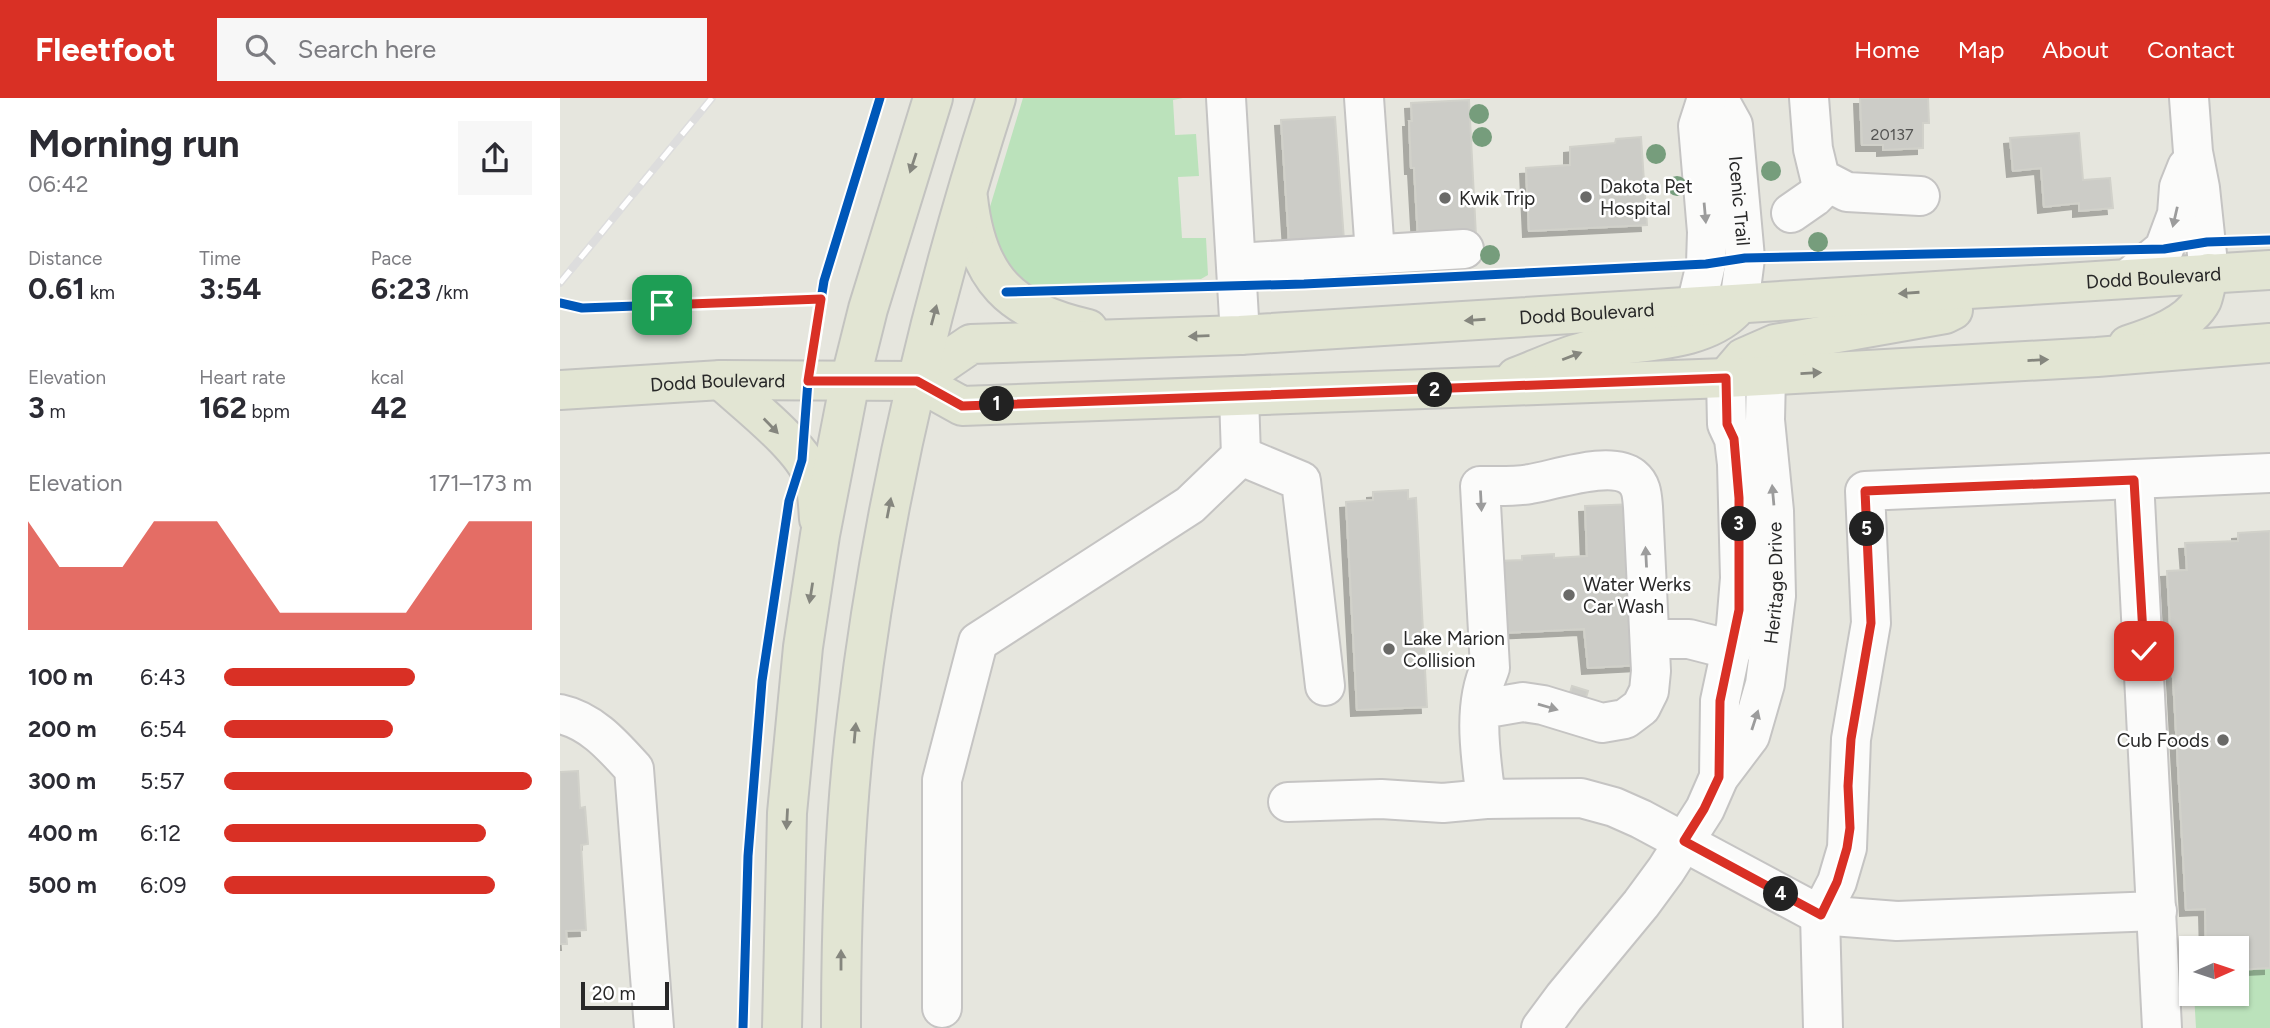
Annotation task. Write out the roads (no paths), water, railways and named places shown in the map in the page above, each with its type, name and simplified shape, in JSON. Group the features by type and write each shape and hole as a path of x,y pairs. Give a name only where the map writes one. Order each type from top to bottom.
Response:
{"main road":[{"path":"782,1028 787,813 803,647 820,535 850,381 872,293 933,98"},
{"path":"841,1028 845,843 856,719 870,614 888,507 917,381 967,189 996,98"},
{"path":"967,189 969,214 976,241 997,282 1017,302 1052,320 1132,338"},
{"name":"Dodd Boulevard","path":"917,381 971,344 1240,335 2270,270"},
{"path":"2097,357 2154,336 2186,319 2201,301 2209,273"},
{"path":"1726,378 1743,358 1775,344 1945,314 1983,296 2020,286"},
{"path":"1485,388 1583,352 1699,332 1726,318 1739,305"},
{"name":"Dodd Boulevard","path":"560,390 721,380 917,381 962,406 1726,378 2097,357 2270,343"},
{"path":"721,380 794,449 814,478 820,535"}],"street":[{"path":"1226,98 1240,335"},
{"path":"1364,98 1375,254"},
{"name":"Icenic Trail","path":"1696,306 1706,264 1707,232 1698,127 1707,98"},
{"name":"Icenic Trail","path":"1718,98 1733,125 1745,258 1739,305"},
{"path":"1810,98 1814,149 1820,178 1847,192 1920,196"},
{"path":"2189,98 2193,152 2200,188 2209,273"},
{"path":"2129,278 2164,249 2177,214 2179,187 2193,152"},
{"path":"1791,212 1814,197 1828,183"},
{"path":"1236,263 1464,249"},
{"name":"Heritage Drive","path":"1541,1028 1641,904 1704,809 1719,777 1750,736 1771,651 1776,563 1765,420 1766,376"},
{"name":"Heritage Drive","path":"1719,777 1720,701 1739,610 1740,578 1739,498 1734,439 1727,424 1726,378"},
{"path":"942,1008 942,780 978,642 1190,505 1241,456 1239,396"},
{"path":"1241,456 1301,481 1325,686"},
{"path":"1482,709 1523,702 1543,705 1602,723 1625,719 1641,707 1649,691 1651,671 1643,508 1641,488 1625,473 1604,471 1527,485 1480,486 1490,668 1482,693 1480,748 1486,799"},
{"path":"1823,1028 1821,915 1837,882 1847,848 1850,828 1848,786 1851,739 1871,623 1865,491 2270,473"},
{"path":"2134,480 2162,1028"},
{"path":"1650,639 1689,639 1732,650"},
{"path":"560,715 578,718 613,746 634,769 654,1028"},
{"path":"1288,802 1381,799 1443,803 1486,799 1581,797 1614,807 1684,841 1821,915 1897,921 2157,911"}],"railway":[{"path":"560,283 712,98"}],"place":[{"name":"Dakota Pet Hospital","path":"1586,197"},
{"name":"Kwik Trip","path":"1445,198"},
{"name":"Water Werks Car Wash","path":"1569,595"},
{"name":"Lake Marion Collision","path":"1389,649"},
{"name":"Cub Foods","path":"2223,740"}]}
